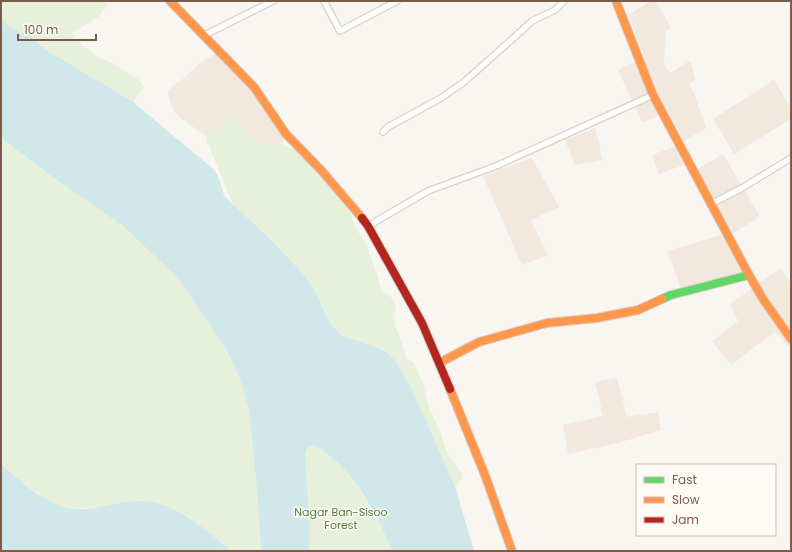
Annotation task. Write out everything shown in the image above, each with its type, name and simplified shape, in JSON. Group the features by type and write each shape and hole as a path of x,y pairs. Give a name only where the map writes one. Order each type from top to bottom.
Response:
{"street":[{"path":"170,1 205,35 220,53 254,87 286,134 321,170 368,226 422,323 485,475 512,551"},
{"path":"205,35 272,1"},
{"path":"324,1 340,31 397,1"},
{"path":"383,132 388,127 441,98 464,82 532,21 555,10 564,1"},
{"path":"616,1 652,95 749,275 791,339"},
{"path":"368,226 428,191 496,166 652,95"},
{"path":"711,204 742,188 791,158"},
{"path":"439,363 479,342 547,323 597,318 638,310 671,295 749,275"}],"shaded area":[{"path":"651,1 656,1 671,28 666,31 664,64 670,73 690,61 696,79 689,84 693,91 706,128 684,141 669,112 642,122 618,70 645,57 628,15"},
{"path":"223,51 229,54 254,83 284,138 282,144 259,142 253,138 235,115 207,137 182,119 174,111 168,92 172,87 200,63"},
{"path":"774,80 791,108 791,119 734,154 713,119"},
{"path":"595,128 603,160 575,165 565,140"},
{"path":"676,146 684,165 659,174 652,155"},
{"path":"723,154 760,217 731,234 696,170"},
{"path":"532,158 559,207 531,220 548,255 522,265 483,176"},
{"path":"721,235 745,273 745,278 684,296 667,251"},
{"path":"781,268 791,284 791,343 788,346 775,332 731,365 712,341 738,321 730,304"},
{"path":"617,378 627,417 658,412 661,430 618,443 568,454 563,425 603,416 595,382"}],"green space":[{"path":"1,1 105,1 107,5 101,14 72,33 85,48 96,56 114,64 139,80 144,87 133,102 46,50 33,39 1,21"},
{"path":"235,115 253,138 259,142 282,144 293,149 324,179 351,214 355,227 366,244 381,290 391,297 396,308 394,314 395,325 407,359 414,363 424,386 429,408 439,429 445,447 460,471 462,478 455,486 411,387 395,360 338,332 330,323 313,287 304,275 272,241 234,207 206,139 211,133"},
{"path":"1,138 57,180 123,226 178,278 226,349 240,379 249,410 258,501 261,551 231,551 188,516 100,507 75,509 61,506 45,499 19,480 1,464"},
{"name":"Nagar Ban-Sisoo Forest","path":"311,445 323,450 335,459 348,473 370,506 392,551 309,551 310,527 305,454 307,448"}],"water":[{"path":"1,21 33,39 46,50 133,102 212,168 218,176 224,195 229,201 272,241 304,275 313,287 330,323 338,332 346,337 381,349 395,360 411,387 455,486 474,551 392,551 373,511 357,485 339,463 316,446 312,445 307,448 305,454 310,527 309,551 261,551 258,501 249,410 240,379 226,349 178,278 123,226 57,180 1,138"},
{"path":"1,464 45,499 66,507 85,509 126,502 145,501 174,509 194,521 231,551 1,551"}],"traffic: fast":[{"path":"662,299 671,295 749,275"}],"traffic: slow":[{"path":"170,1 254,87 286,134 321,170 362,218"},
{"path":"616,1 653,95 749,275 763,299 791,339"},
{"path":"439,363 479,342 547,323 597,318 638,310 662,299"},
{"path":"450,389 485,475 512,551"}],"traffic: jam":[{"path":"362,218 368,226 422,323 450,389"}]}
